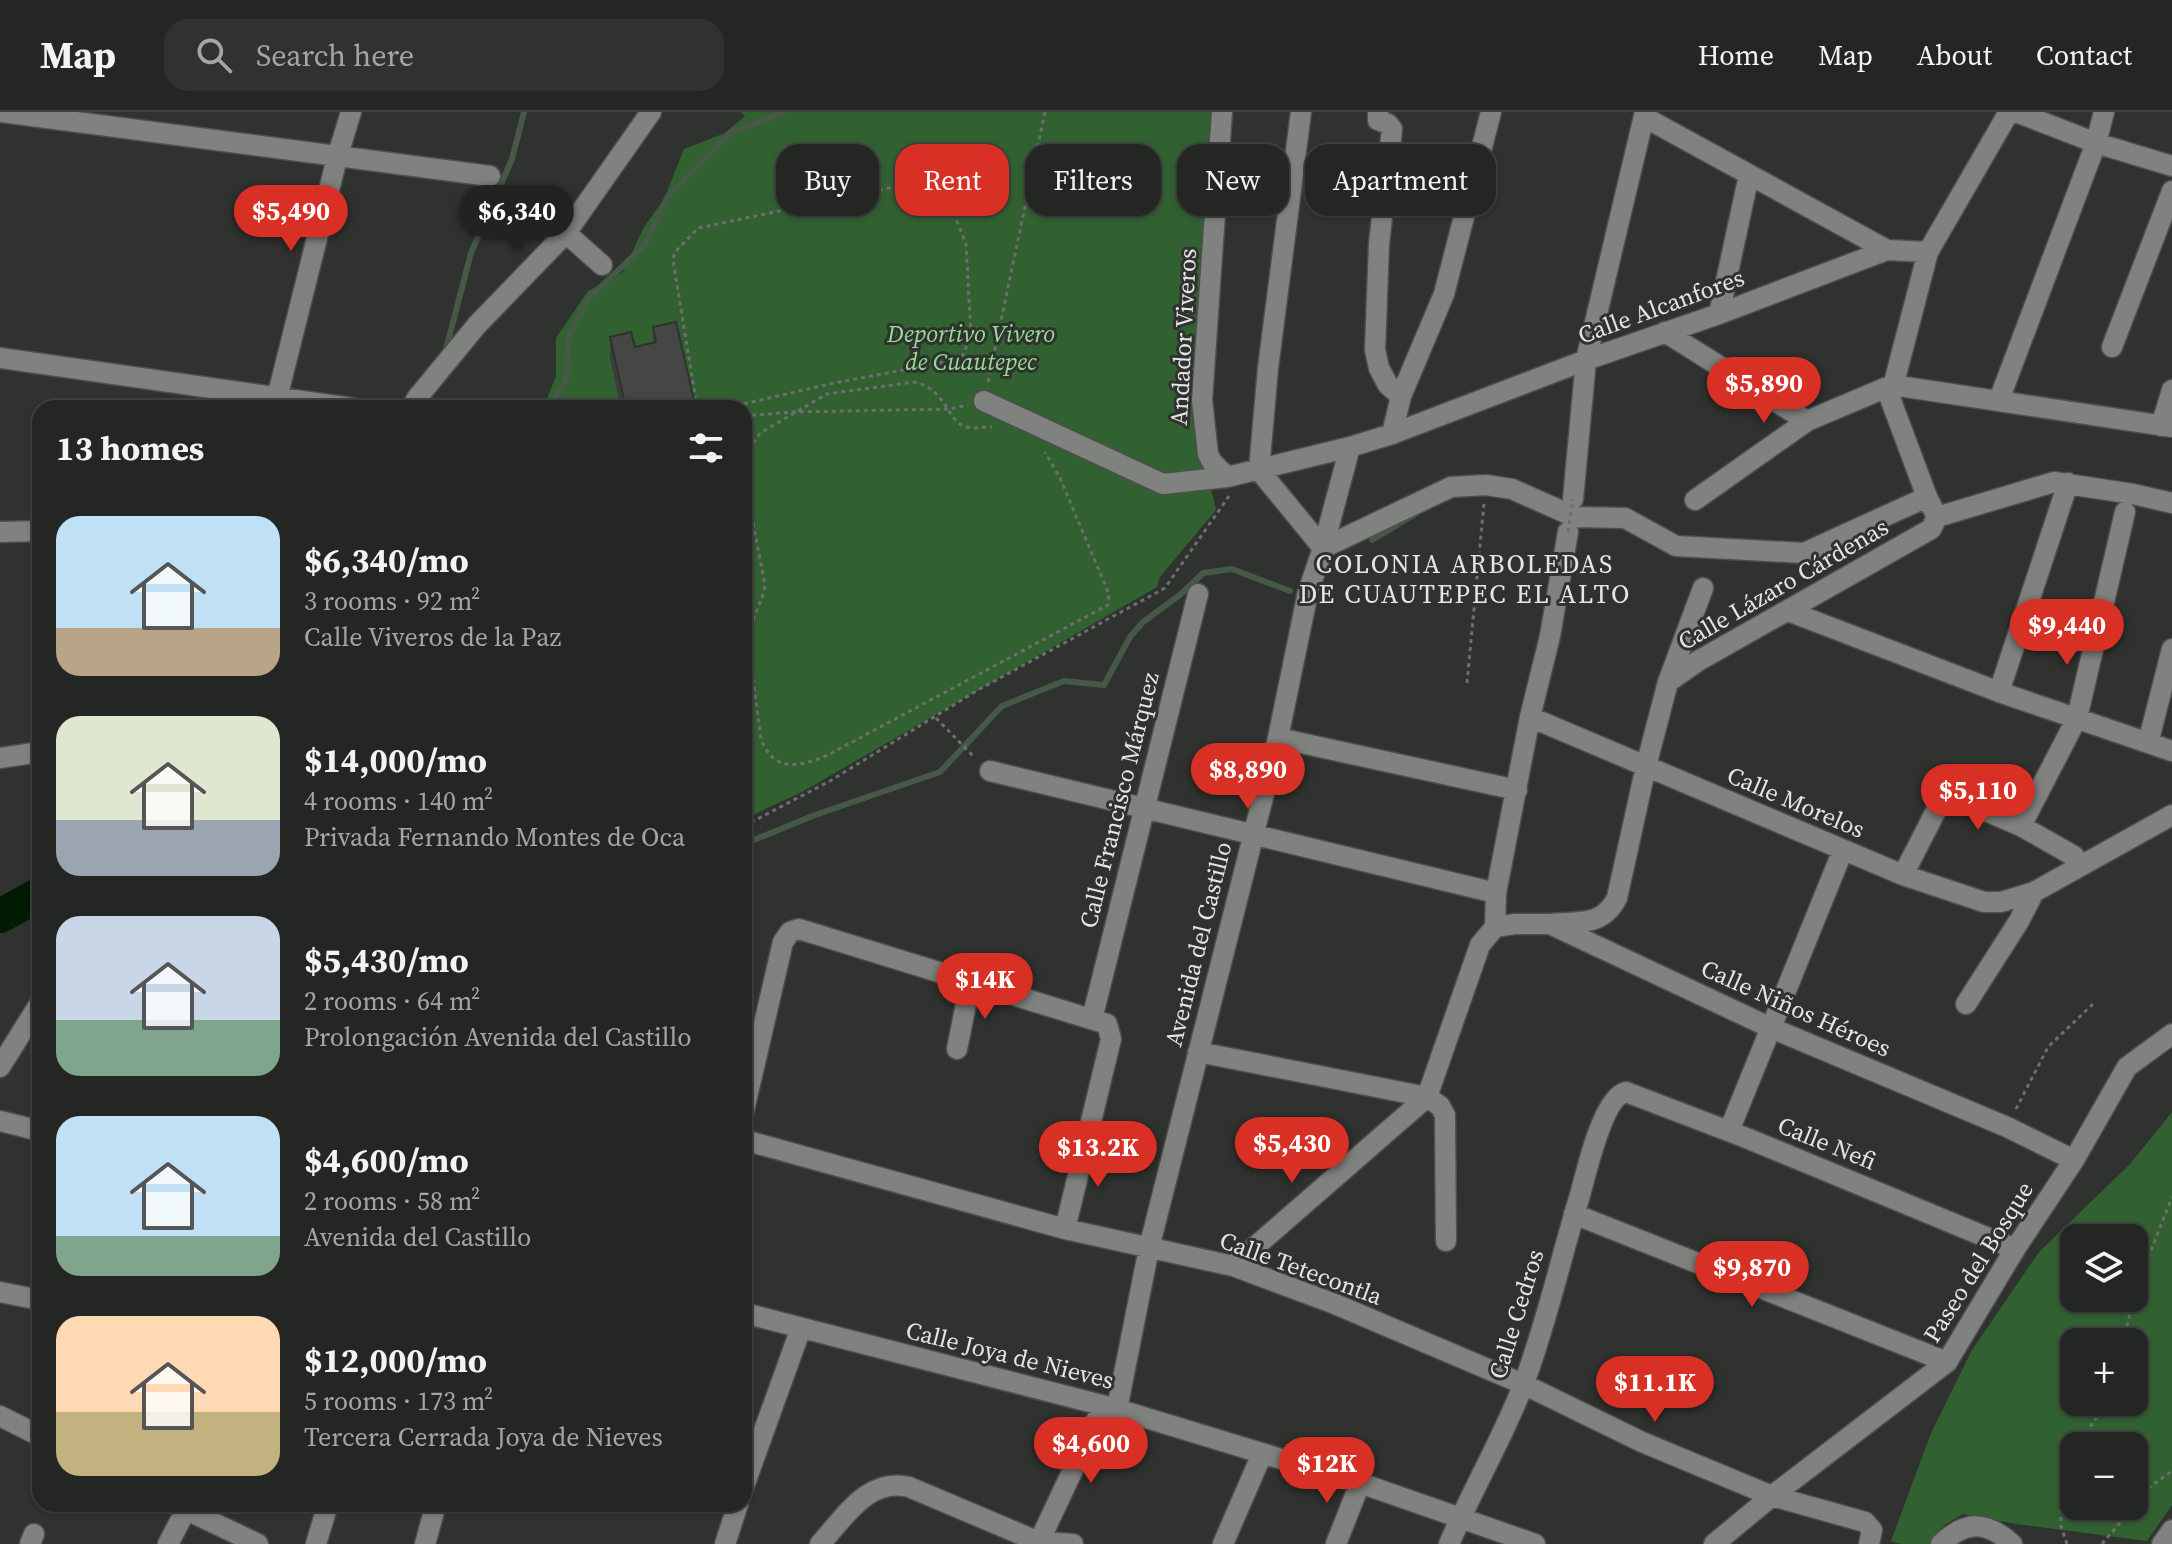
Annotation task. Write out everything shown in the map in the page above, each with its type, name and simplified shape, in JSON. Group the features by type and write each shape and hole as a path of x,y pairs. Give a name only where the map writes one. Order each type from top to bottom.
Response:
{"street":[{"path":"0,112 490,176"},
{"path":"276,400 351,112"},
{"path":"416,400 477,325 566,233 651,112"},
{"name":"Andador Viveros","path":"1222,112 1202,400 1203,434 1208,454 1227,477"},
{"path":"1301,112 1268,368 1259,470 1323,548 1451,487 1486,485 1512,489 1575,517 1625,518 1676,546 1804,553 1927,497"},
{"path":"1378,112 1378,120 1392,129 1379,244 1375,350 1383,377 1401,396"},
{"path":"1392,434 1401,396 1444,294 1491,112"},
{"path":"2009,112 1928,252 1892,385 1890,398 1893,409 1927,497 1937,517 2054,482 2171,503"},
{"path":"2016,112 2096,143 2172,166"},
{"path":"1999,400 2096,143 2104,112"},
{"path":"1573,499 1586,360 1644,114 1887,250"},
{"path":"1719,314 1749,175"},
{"path":"2112,347 2172,191"},
{"path":"566,233 602,265"},
{"name":"Calle Alcanfores","path":"1259,470 1392,434 1887,250 1928,252"},
{"path":"1665,332 1807,421"},
{"path":"0,358 263,400"},
{"path":"1695,500 1807,421 1892,385 2167,427 2172,390"},
{"path":"984,401 1163,484 1259,470"},
{"name":"Avenida del Castillo","path":"1038,1543 1110,1408 1278,738 1308,592 1350,447"},
{"path":"1999,692 2068,483"},
{"path":"2021,826 2077,718 2125,512"},
{"name":"Calle Lázaro Cárdenas","path":"1550,924 1598,920 1610,911 1617,898 1668,682 1698,661 1931,529 1937,517"},
{"path":"0,532 32,531"},
{"path":"1233,1266 1427,1097 1480,945 1495,927 1496,893 1530,717 1550,636 1568,532"},
{"path":"1668,682 1703,588"},
{"name":"Calle Francisco Márquez","path":"1092,1019 1198,594"},
{"path":"1788,611 1999,692 2172,751"},
{"path":"2148,743 2172,649"},
{"name":"Calle Morelos","path":"1530,717 1903,875 1984,902 2001,902 2034,892 2172,815"},
{"path":"1278,738 1517,790"},
{"path":"0,758 32,753"},
{"path":"983,766 1496,893"},
{"path":"1903,875 1940,803 1953,797 2021,826 2074,856"},
{"path":"1729,1131 1843,850"},
{"path":"1966,1004 2034,892"},
{"name":"Calle Niños Héroes","path":"1495,927 1550,924 1769,1027 2007,1127 2074,1160"},
{"path":"752,1076 783,942 790,932 799,929 1107,1024 1111,1039 1065,1229"},
{"path":"957,1049 970,984"},
{"path":"0,1067 32,1016"},
{"name":"Paseo del Bosque","path":"1714,1544 1947,1362 2015,1249 2074,1160 2127,1067 2172,1034"},
{"path":"1198,1052 1427,1097 1440,1106 1445,1115 1446,1241"},
{"name":"Calle Nefi","path":"1618,1094 1626,1092 1729,1131 2015,1249"},
{"name":"Calle Cedros","path":"1449,1544 1523,1384 1594,1146 1612,1101 1618,1094"},
{"path":"0,1121 32,1129"},
{"name":"Calle Tetecontla","path":"752,1142 1065,1229 1233,1266 1335,1304 1523,1384 1642,1442 1772,1496 1865,1522 1870,1537"},
{"path":"1574,1214 1947,1362"},
{"path":"0,1292 32,1298"},
{"name":"Calle Joya de Nieves","path":"752,1315 1110,1408 1360,1483 1535,1544"},
{"path":"752,1434 801,1328"},
{"path":"0,1416 32,1432"},
{"path":"1223,1544 1262,1454"},
{"path":"820,1544 866,1494 894,1483 1038,1543 1073,1544"},
{"path":"1336,1544 1360,1483"},
{"path":"168,1544 181,1512"},
{"path":"195,1512 258,1544"},
{"path":"316,1544 326,1512"},
{"path":"425,1544 434,1512"},
{"path":"725,1544 735,1512"},
{"path":"1941,1544 1955,1531 1974,1525 2000,1533 2012,1544"},
{"path":"2162,1544 2172,1530"}],"path":[{"path":"752,415 949,409 984,401 1045,112"},
{"path":"696,400 673,260 675,252 698,228 923,181 938,182 943,186 966,244 971,336 961,359 752,402"},
{"path":"752,444 760,433 793,412 835,392 914,382 932,388 961,425 968,428 994,427"},
{"path":"834,383 835,392"},
{"path":"752,670 761,739 766,752 783,764 805,763 842,748 1108,605 1109,594 1073,507 1039,440"},
{"path":"752,822 830,781 978,690 1102,624 1167,585 1230,495 1227,477"},
{"path":"1467,683 1485,498"},
{"path":"1568,532 1573,499"},
{"path":"752,518 765,585 762,602 752,619"},
{"path":"1167,585 1176,592"},
{"path":"935,717 983,766"},
{"path":"2007,1127 2048,1047 2095,1002"},
{"path":"2126,1328 2136,1289 2172,1197"},
{"path":"2102,1544 2150,1487 2171,1472"},
{"path":"2061,1520 2067,1544"}],"green space":[{"name":"Deportivo Vivero de Cuautepec","path":"741,112 1217,112 1215,144 1177,144 1177,216 1212,216 1201,444 1216,510 1160,577 1157,587 802,792 752,815 752,400 546,400 556,376 556,338 588,291 623,272 644,227 664,199 684,149 725,133 745,116"},
{"path":"2172,1112 2172,1505 2147,1541 1963,1514 1944,1525 1934,1544 1891,1541 1931,1433 1972,1350 2039,1252 2060,1232 2060,1312 2148,1312 2148,1224 2068,1224 2130,1164"}],"building":[{"path":"676,322 694,400 624,400 610,337 631,332 635,347 656,342 653,327"}],"waterway":[{"path":"446,349 471,253 512,159 524,112"},
{"path":"554,400 566,380 569,335 589,298 646,244 668,196 730,133 785,112"},
{"path":"1372,540 1414,515"},
{"path":"752,841 815,815 940,772 1002,706 1064,681 1104,685 1130,637 1143,622 1203,573 1232,569 1290,591"},
{"path":"0,916 32,898"}],"district":[{"name":"COLONIA ARBOLEDAS DE CUAUTEPEC EL ALTO","path":"1465,579"}]}
